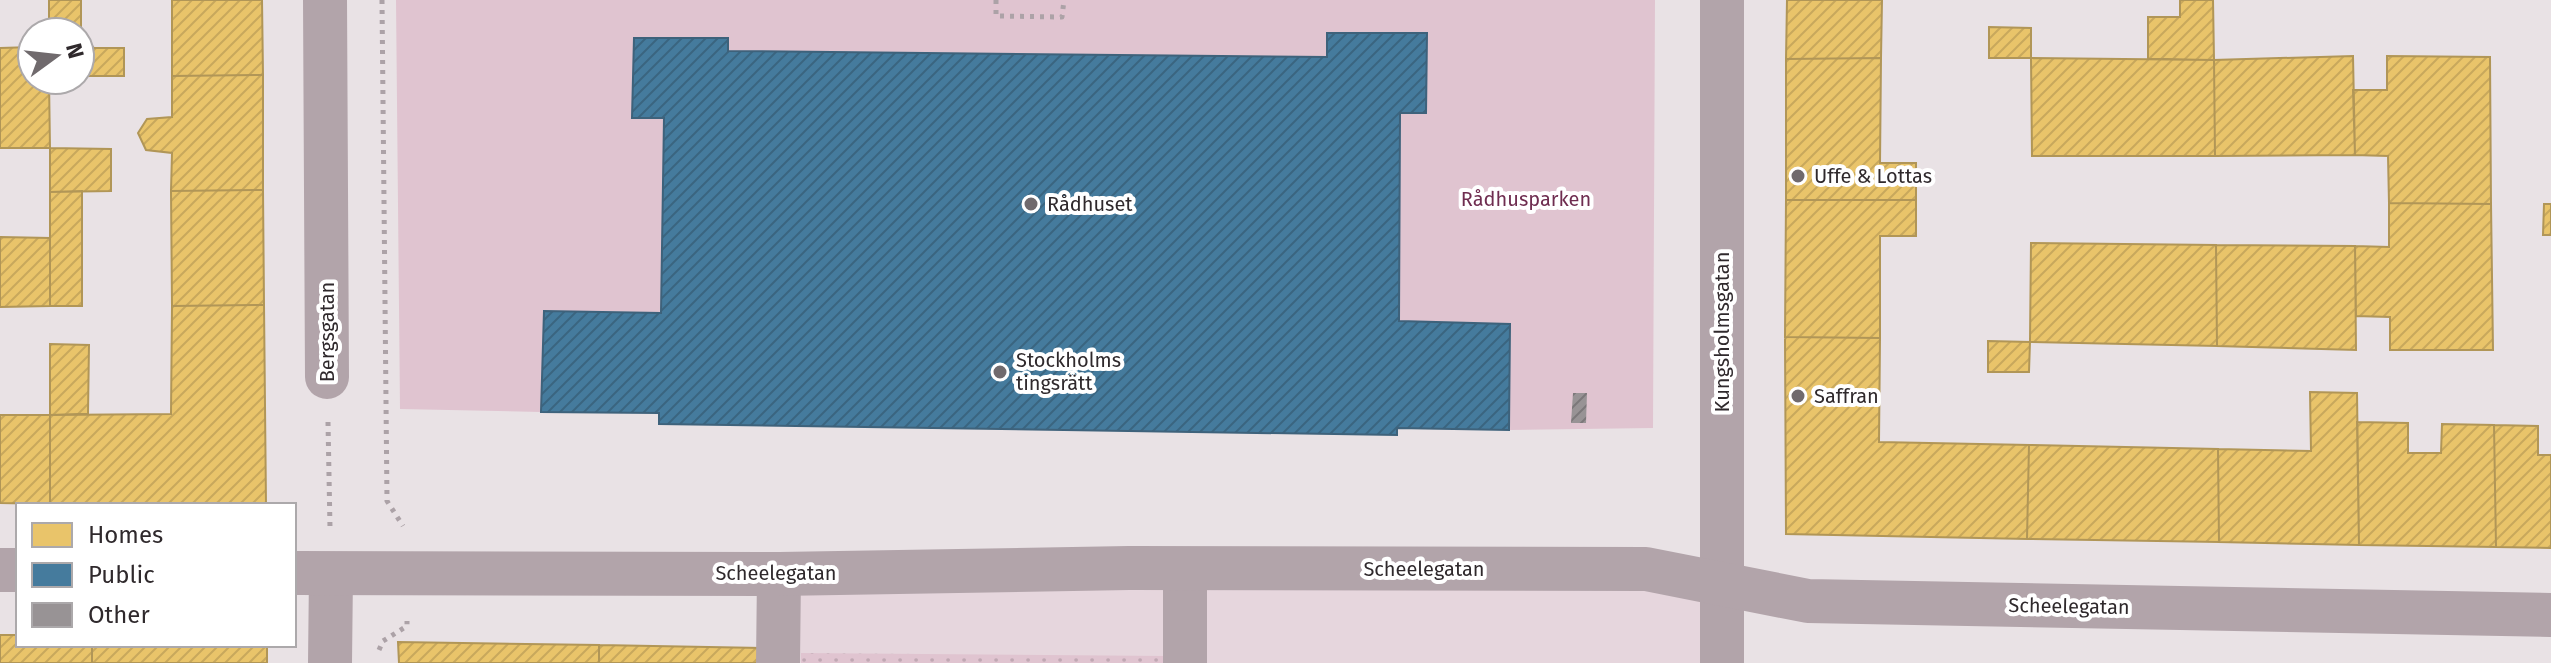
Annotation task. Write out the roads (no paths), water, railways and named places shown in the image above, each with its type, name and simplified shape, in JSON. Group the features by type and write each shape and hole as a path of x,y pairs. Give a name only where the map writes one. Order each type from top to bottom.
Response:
{"street":[{"name":"Bergsgatan","path":"325,0 327,377"},
{"name":"Kungsholmsgatan","path":"1722,0 1722,663"},
{"path":"1185,569 1185,663"},
{"name":"Scheelegatan","path":"313,574 1646,569 1808,601 2551,615"},
{"path":"313,574 330,663"},
{"path":"778,663 779,574"}],"place":[{"name":"Uffe & Lottas","path":"1798,176"},
{"name":"Rådhuset","path":"1031,204"},
{"name":"Stockholms tingsrätt","path":"1000,372"},
{"name":"Saffran","path":"1798,396"}],"park label":[{"name":"Rådhusparken","path":"1526,199"}]}
